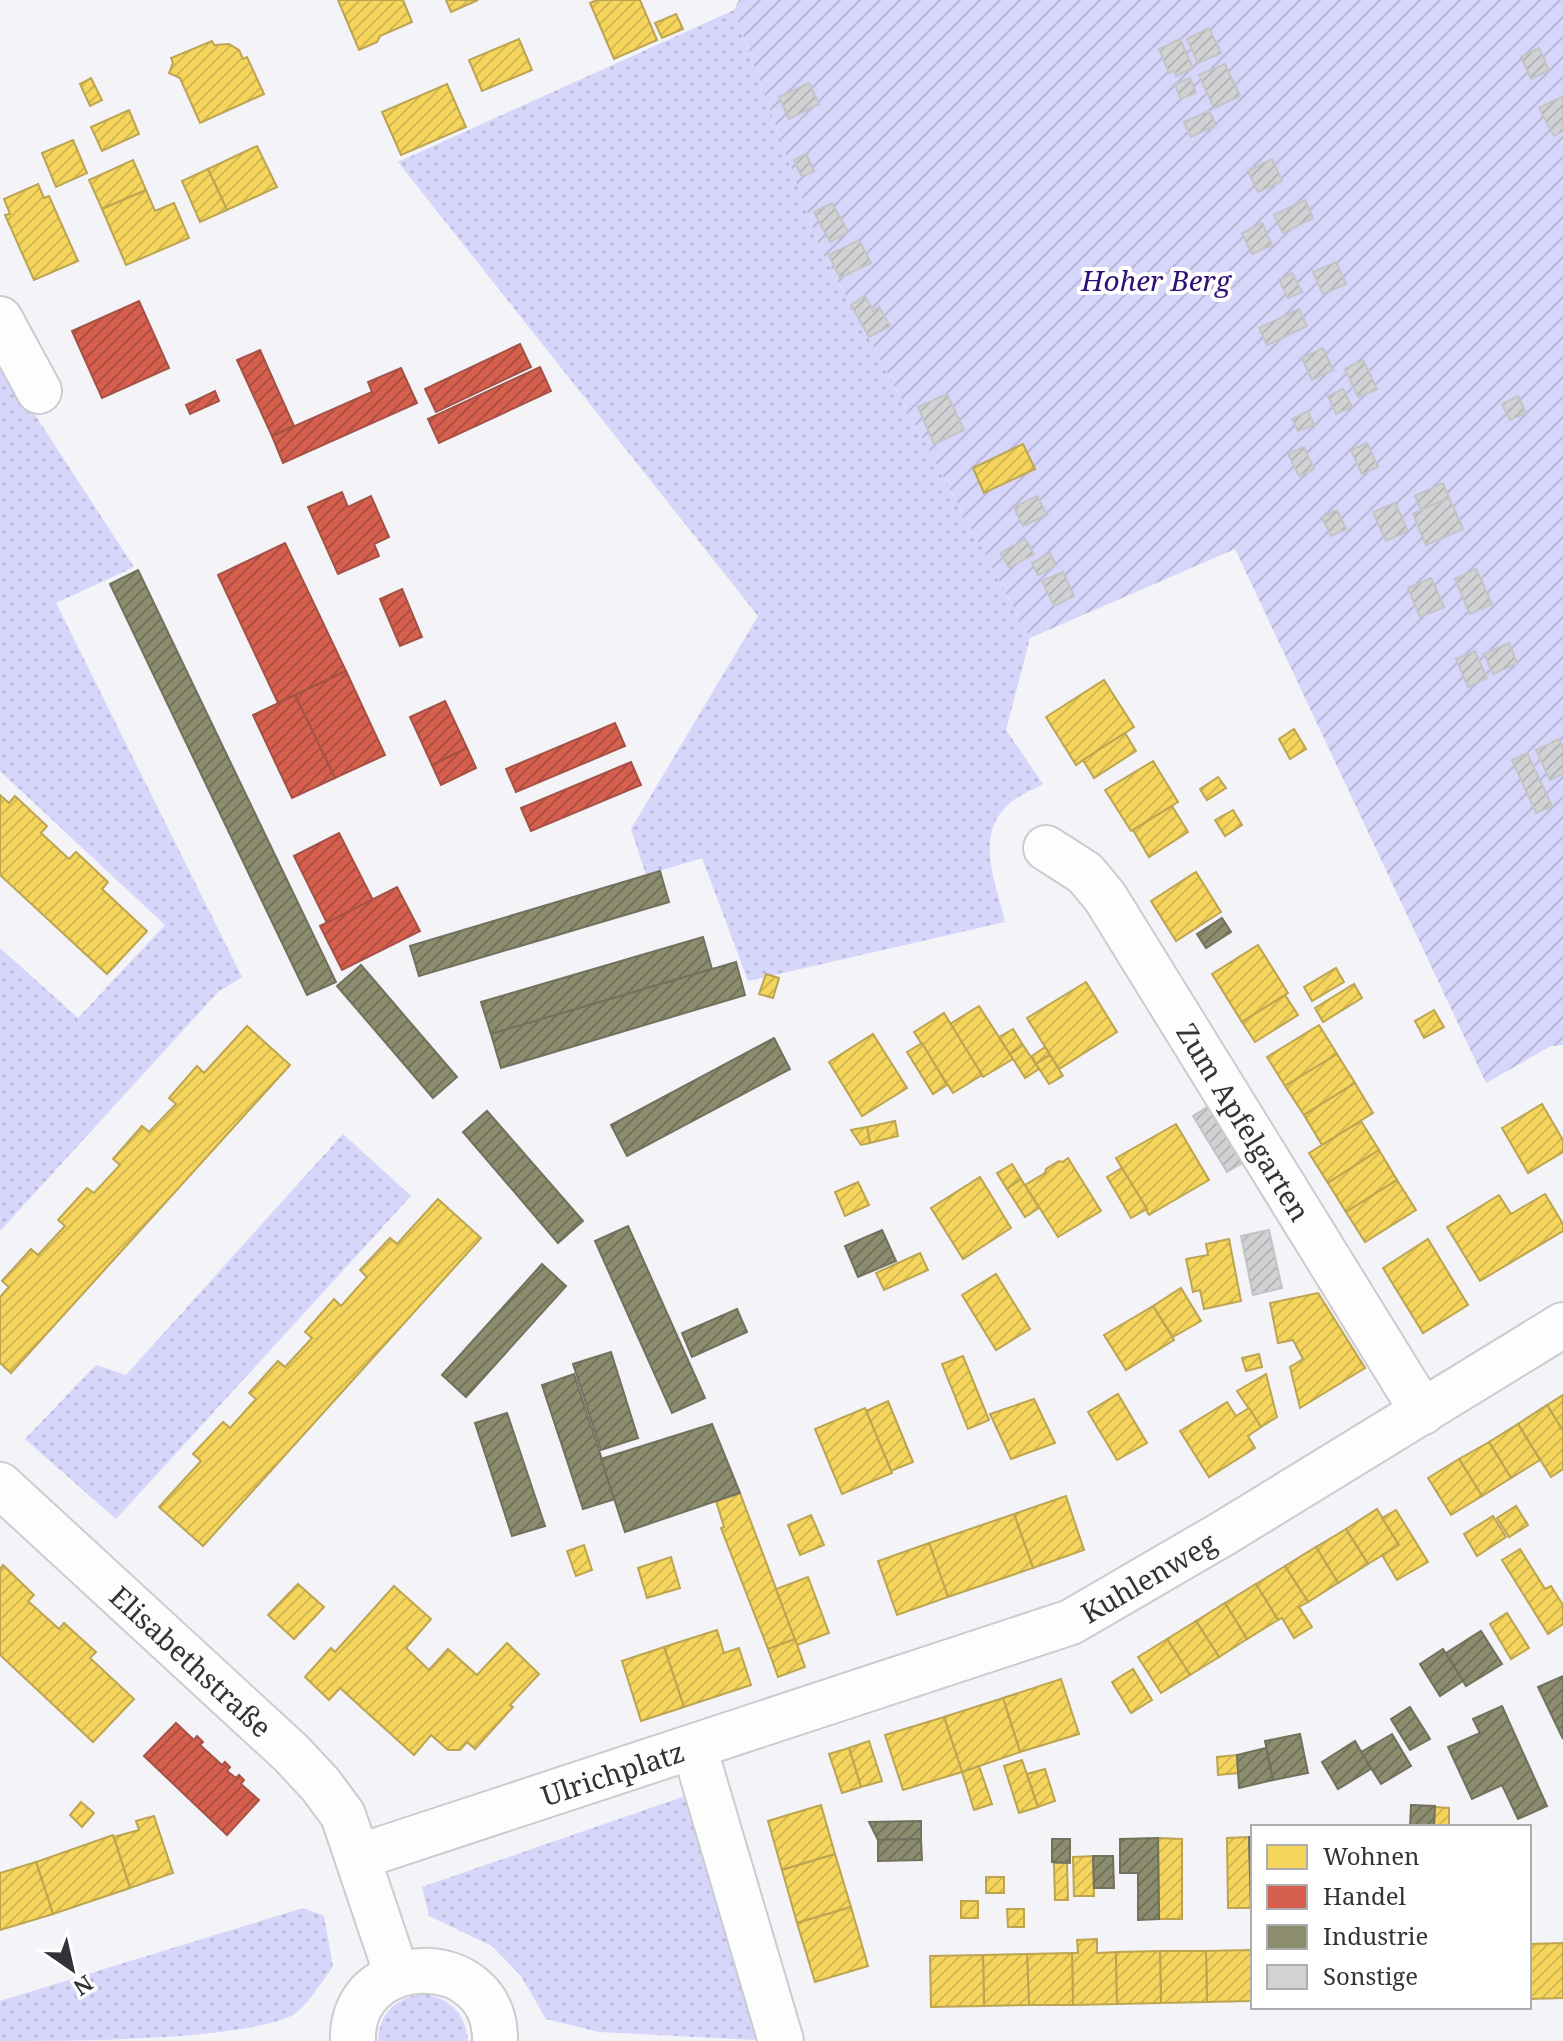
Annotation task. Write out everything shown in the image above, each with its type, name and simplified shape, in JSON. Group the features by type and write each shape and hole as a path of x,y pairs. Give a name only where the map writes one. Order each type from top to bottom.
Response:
{"street":[{"path":"0,319 39,391"},
{"name":"Zum Apfelgarten","path":"1046,848 1085,873 1105,897 1423,1412"},
{"name":"Kuhlenweg","path":"694,1747 1071,1622 1224,1533 1563,1325"},
{"name":"Elisabethstraße","path":"0,1485 291,1753 343,1815 358,1857"},
{"name":"Ulrichplatz","path":"358,1857 694,1747 781,2041"},
{"path":"358,1857 397,1975"},
{"path":"353,2041 357,2015 366,1998 380,1984 419,1969 441,1971 462,1980 479,1995 491,2014 495,2041"}],"green space":[{"name":"Hoher Berg","path":"739,0 1563,0 1563,1045 1551,1046 1486,1083 1235,549 1030,638 820,248 734,10"},
{"path":"734,10 820,248 1030,638 1006,730 1043,784 1010,803 992,829 990,860 1005,922 748,981 702,858 646,875 631,829 758,616 398,162"},
{"path":"0,361 134,567 56,603 242,977 218,992 0,1231 0,948 78,1018 165,925 0,771"},
{"path":"343,1134 411,1196 116,1519 25,1439 96,1365 126,1375"},
{"path":"691,1794 758,2027 755,2040 599,2032 546,2019 521,1976 492,1946 429,1916 422,1887"},
{"path":"303,1908 324,1916 333,1967 309,2000 293,2015 268,2024 195,2035 0,2041 0,2001"},
{"path":"423,1994 441,1999 454,2008 464,2022 468,2041 378,2041 382,2022 391,2008 405,1999"}],"building: Wohnen":[{"path":"338,0 403,0 412,22 380,36 377,42 359,50"},
{"path":"446,0 478,0 451,12"},
{"path":"597,0 640,0 657,40 614,59 590,3"},
{"path":"676,14 683,29 662,38 655,23"},
{"path":"519,39 532,70 482,91 469,60"},
{"path":"212,41 214,45 229,44 239,50 243,59 247,57 264,94 200,123 180,78 169,73 173,63 171,58"},
{"path":"91,78 102,100 90,106 80,84"},
{"path":"447,84 466,127 401,155 382,112"},
{"path":"129,110 139,134 102,151 91,127"},
{"path":"73,140 87,173 56,187 42,153"},
{"path":"257,146 277,187 227,210 208,169"},
{"path":"133,160 146,190 102,209 89,180"},
{"path":"208,169 227,210 200,222 182,181"},
{"path":"38,184 44,198 49,196 78,261 34,280 5,215 10,214 4,199"},
{"path":"146,190 155,211 174,203 189,238 126,265 102,209"},
{"path":"1023,444 1035,469 984,493 973,468"},
{"path":"1104,680 1134,727 1076,765 1046,717"},
{"path":"1294,729 1306,749 1290,759 1279,739"},
{"path":"1125,733 1136,751 1094,778 1083,760"},
{"path":"1153,761 1178,802 1131,831 1105,790"},
{"path":"1218,777 1226,788 1207,800 1200,789"},
{"path":"0,795 9,803 15,796 47,826 41,833 69,859 76,852 108,882 102,889 147,931 107,974 0,875"},
{"path":"1172,806 1188,832 1149,857 1133,830"},
{"path":"1233,810 1242,825 1225,836 1215,820"},
{"path":"1196,872 1221,912 1176,941 1151,901"},
{"path":"1258,945 1288,993 1242,1022 1212,974"},
{"path":"1336,968 1344,982 1312,1001 1304,987"},
{"path":"766,974 779,978 773,998 759,994"},
{"path":"1086,982 1117,1032 1059,1069 1027,1018"},
{"path":"1354,984 1362,998 1323,1022 1315,1008"},
{"path":"1285,995 1298,1015 1255,1042 1242,1022"},
{"path":"979,1006 1013,1059 983,1077 950,1024"},
{"path":"1434,1010 1444,1027 1424,1038 1415,1021"},
{"path":"944,1013 982,1075 953,1093 914,1032"},
{"path":"1319,1025 1337,1054 1285,1086 1267,1057"},
{"path":"247,1026 290,1065 11,1373 0,1363 0,1297 9,1287 2,1281 31,1249 38,1255 65,1226 58,1220 87,1188 94,1193 120,1165 113,1159 142,1126 149,1132 176,1104 169,1098 197,1066 204,1073"},
{"path":"1013,1029 1023,1045 1010,1054 999,1037"},
{"path":"873,1034 907,1088 862,1116 829,1062"},
{"path":"922,1043 947,1085 933,1094 907,1052"},
{"path":"1023,1045 1039,1069 1025,1078 1010,1054"},
{"path":"1045,1047 1050,1055 1036,1064 1032,1056"},
{"path":"1337,1054 1355,1083 1304,1115 1285,1086"},
{"path":"1050,1055 1063,1076 1049,1084 1036,1064"},
{"path":"1355,1083 1373,1113 1322,1145 1304,1115"},
{"path":"1542,1104 1563,1140 1563,1152 1528,1173 1502,1128"},
{"path":"895,1121 898,1136 870,1143 867,1127"},
{"path":"1361,1121 1379,1150 1328,1183 1309,1153"},
{"path":"1176,1124 1209,1180 1149,1215 1116,1158"},
{"path":"867,1127 870,1143 861,1145 851,1130"},
{"path":"1379,1150 1397,1180 1346,1212 1328,1183"},
{"path":"1068,1158 1101,1211 1058,1237 1025,1185"},
{"path":"1012,1164 1021,1179 1007,1189 997,1173"},
{"path":"1122,1168 1147,1209 1131,1218 1107,1177"},
{"path":"980,1177 1011,1228 963,1259 931,1208"},
{"path":"1021,1179 1039,1208 1025,1217 1007,1189"},
{"path":"1397,1180 1416,1210 1365,1242 1346,1212"},
{"path":"858,1182 869,1205 845,1216 835,1192"},
{"path":"1545,1194 1563,1224 1563,1231 1480,1281 1447,1227 1499,1195 1511,1214"},
{"path":"438,1199 481,1238 203,1546 159,1507 201,1461 193,1454 223,1422 230,1428 256,1399 249,1393 278,1361 285,1367 312,1338 305,1332 334,1299 341,1306 367,1277 360,1270 390,1238 397,1244"},
{"path":"1229,1239 1241,1301 1204,1309 1200,1290 1193,1292 1186,1259 1208,1255 1206,1244"},
{"path":"1428,1239 1468,1305 1423,1333 1383,1268"},
{"path":"920,1253 928,1270 884,1290 876,1273"},
{"path":"996,1274 1030,1329 996,1350 962,1295"},
{"path":"1181,1288 1201,1321 1173,1337 1153,1306"},
{"path":"1318,1293 1365,1368 1300,1408 1290,1367 1303,1359 1293,1340 1278,1343 1270,1303"},
{"path":"1153,1306 1174,1340 1126,1370 1104,1335"},
{"path":"1259,1354 1262,1367 1246,1371 1242,1358"},
{"path":"963,1356 989,1420 968,1429 942,1364"},
{"path":"1266,1374 1277,1417 1261,1427 1237,1391"},
{"path":"1118,1394 1147,1443 1117,1460 1088,1412"},
{"path":"1563,1395 1563,1431 1547,1405"},
{"path":"1034,1399 1055,1443 1011,1459 990,1414"},
{"path":"888,1401 913,1462 891,1471 866,1411"},
{"path":"1227,1402 1236,1416 1249,1408 1261,1427 1248,1436 1255,1448 1209,1477 1180,1431"},
{"path":"1547,1405 1563,1431 1563,1469 1551,1477 1518,1424"},
{"path":"865,1408 892,1473 842,1494 815,1429"},
{"path":"1518,1424 1540,1460 1511,1478 1489,1442"},
{"path":"1489,1442 1511,1478 1482,1496 1459,1459"},
{"path":"1459,1459 1482,1496 1451,1515 1428,1478"},
{"path":"740,1493 795,1639 768,1649 721,1528 724,1527 716,1501"},
{"path":"1066,1496 1084,1550 1033,1568 1014,1514"},
{"path":"1516,1506 1528,1525 1509,1537 1497,1518"},
{"path":"1377,1509 1399,1545 1368,1564 1346,1529"},
{"path":"1396,1510 1428,1562 1397,1580 1382,1555 1399,1545 1382,1518"},
{"path":"1014,1514 1033,1568 948,1597 929,1543"},
{"path":"811,1515 824,1545 800,1555 788,1525"},
{"path":"1493,1516 1506,1537 1477,1556 1464,1534"},
{"path":"1346,1529 1368,1564 1338,1583 1316,1547"},
{"path":"929,1543 948,1597 897,1615 878,1561"},
{"path":"584,1545 592,1570 576,1576 567,1551"},
{"path":"1316,1547 1338,1583 1308,1602 1285,1566"},
{"path":"1520,1549 1545,1589 1551,1586 1563,1605 1563,1624 1548,1634 1502,1560"},
{"path":"671,1557 680,1588 647,1598 638,1568"},
{"path":"3,1565 34,1595 28,1601 59,1629 64,1623 96,1652 90,1658 134,1699 93,1742 0,1655 0,1569"},
{"path":"1285,1566 1308,1602 1299,1607 1312,1627 1294,1638 1282,1618 1278,1620 1256,1584"},
{"path":"808,1577 829,1633 797,1645 776,1589"},
{"path":"298,1584 324,1607 294,1639 268,1615"},
{"path":"1256,1584 1278,1620 1247,1639 1225,1603"},
{"path":"394,1586 431,1619 406,1648 429,1670 448,1649 477,1675 507,1643 539,1674 475,1749 467,1742 460,1750 448,1750 431,1735 414,1755 340,1688 329,1700 305,1677 331,1648 335,1652"},
{"path":"1225,1603 1247,1639 1219,1657 1196,1621"},
{"path":"1507,1613 1529,1648 1511,1659 1490,1624"},
{"path":"1196,1621 1219,1657 1190,1675 1167,1639"},
{"path":"717,1630 724,1653 739,1648 751,1685 684,1707 664,1647"},
{"path":"795,1639 805,1667 778,1677 768,1649"},
{"path":"1167,1639 1190,1675 1161,1693 1138,1657"},
{"path":"664,1647 684,1707 641,1721 622,1661"},
{"path":"1133,1669 1152,1700 1131,1713 1112,1682"},
{"path":"1061,1679 1079,1734 1020,1752 1003,1698"},
{"path":"1003,1698 1020,1752 962,1772 944,1717"},
{"path":"944,1717 962,1772 903,1790 885,1735"},
{"path":"869,1741 882,1781 861,1787 849,1748"},
{"path":"849,1748 861,1787 842,1793 829,1754"},
{"path":"1237,1755 1238,1773 1218,1775 1217,1757"},
{"path":"1022,1760 1038,1807 1019,1813 1004,1766"},
{"path":"979,1766 992,1804 974,1810 962,1772"},
{"path":"1045,1769 1055,1801 1038,1807 1027,1774"},
{"path":"81,1802 94,1813 82,1827 70,1815"},
{"path":"821,1805 835,1854 782,1870 768,1821"},
{"path":"1434,1807 1449,1808 1449,1825 1434,1825"},
{"path":"154,1816 173,1873 130,1888 114,1837 139,1830 136,1821"},
{"path":"113,1835 130,1888 53,1914 36,1862"},
{"path":"1249,1837 1251,1908 1228,1908 1227,1838"},
{"path":"1158,1838 1182,1839 1182,1919 1159,1919"},
{"path":"835,1854 851,1907 797,1923 782,1870"},
{"path":"1093,1856 1094,1896 1074,1896 1073,1857"},
{"path":"36,1862 53,1914 0,1930 0,1873"},
{"path":"1054,1863 1067,1863 1068,1900 1055,1900"},
{"path":"986,1877 1004,1877 1004,1893 986,1893"},
{"path":"961,1901 978,1901 978,1918 961,1918"},
{"path":"851,1907 868,1966 815,1982 797,1923"},
{"path":"1007,1909 1024,1909 1024,1927 1008,1927"},
{"path":"1097,1939 1097,1953 1116,1952 1117,2004 1073,2005 1072,1953 1078,1953 1077,1940"},
{"path":"1563,1943 1563,1998 1531,1999 1531,1944"},
{"path":"1251,1950 1251,2001 1207,2002 1206,1951"},
{"path":"1160,1951 1206,1951 1207,2002 1161,2003"},
{"path":"1160,1951 1161,2003 1117,2004 1116,1952"},
{"path":"1072,1953 1073,2005 1029,2005 1027,1954"},
{"path":"1027,1954 1029,2005 984,2006 983,1955"},
{"path":"983,1955 984,2006 931,2007 930,1956"}],"building: Handel":[{"path":"139,301 169,368 102,398 72,331"},
{"path":"520,344 531,367 436,412 425,389"},
{"path":"260,350 294,426 272,436 237,360"},
{"path":"540,367 551,391 439,443 428,419"},
{"path":"401,368 417,403 283,463 272,436 372,392 368,382"},
{"path":"215,391 219,401 190,414 186,405"},
{"path":"342,492 348,507 371,496 389,537 374,544 379,556 338,574 308,507"},
{"path":"285,543 346,671 278,703 218,575"},
{"path":"402,589 422,637 400,646 380,599"},
{"path":"346,671 385,755 335,778 295,695"},
{"path":"295,695 335,778 292,798 253,715"},
{"path":"445,701 467,748 432,765 410,717"},
{"path":"615,723 625,746 516,792 506,769"},
{"path":"467,748 476,768 441,785 432,765"},
{"path":"631,762 641,785 531,831 521,808"},
{"path":"339,833 373,900 327,923 294,856"},
{"path":"397,887 420,931 342,970 320,926"},
{"path":"176,1723 194,1740 197,1736 203,1742 200,1745 222,1765 225,1762 230,1767 227,1771 236,1778 239,1775 244,1780 241,1784 259,1800 227,1835 144,1756"}],"building: Industrie":[{"path":"138,570 336,982 307,995 110,584"},
{"path":"660,871 669,902 419,976 410,946"},
{"path":"1222,918 1231,932 1206,948 1197,934"},
{"path":"703,937 712,969 491,1034 481,1002"},
{"path":"736,962 745,995 501,1068 491,1034"},
{"path":"361,965 457,1077 433,1098 337,986"},
{"path":"774,1038 790,1069 627,1156 611,1125"},
{"path":"487,1111 583,1221 558,1243 463,1132"},
{"path":"628,1226 705,1398 672,1413 595,1241"},
{"path":"882,1230 896,1261 858,1277 845,1246"},
{"path":"542,1264 566,1286 466,1397 442,1375"},
{"path":"737,1309 747,1332 692,1357 682,1333"},
{"path":"611,1352 638,1438 601,1450 573,1364"},
{"path":"574,1374 615,1499 583,1509 542,1385"},
{"path":"507,1413 545,1526 512,1536 475,1423"},
{"path":"712,1424 740,1493 625,1532 601,1459"},
{"path":"1481,1631 1502,1664 1466,1686 1446,1653"},
{"path":"1443,1649 1463,1681 1440,1696 1420,1664"},
{"path":"1563,1676 1563,1739 1538,1687"},
{"path":"1502,1706 1547,1806 1518,1819 1502,1785 1472,1799 1448,1747 1480,1733 1473,1719"},
{"path":"1410,1707 1430,1739 1410,1750 1391,1719"},
{"path":"1300,1734 1308,1773 1273,1780 1265,1741"},
{"path":"1392,1734 1411,1766 1381,1784 1361,1752"},
{"path":"1355,1741 1371,1769 1338,1789 1322,1762"},
{"path":"1266,1748 1273,1780 1239,1788 1237,1755"},
{"path":"1411,1805 1435,1806 1434,1825 1410,1825"},
{"path":"921,1821 921,1839 878,1840 869,1822"},
{"path":"1249,1837 1251,1837 1251,1908"},
{"path":"1158,1838 1159,1919 1138,1920 1138,1873 1120,1873 1120,1839"},
{"path":"921,1839 922,1860 878,1861 878,1840"},
{"path":"1052,1839 1070,1839 1070,1863 1052,1862"},
{"path":"1093,1856 1113,1856 1114,1888 1094,1888"}],"building: Sonstige":[{"path":"1209,28 1221,53 1198,63 1187,39"},
{"path":"1180,39 1193,68 1176,76 1174,71 1169,73 1159,49"},
{"path":"1539,48 1549,70 1531,79 1521,57"},
{"path":"1225,64 1240,96 1214,108 1199,75"},
{"path":"1190,78 1196,93 1181,99 1175,84"},
{"path":"809,83 819,104 789,119 779,97"},
{"path":"1563,96 1563,131 1554,136 1539,108"},
{"path":"1209,111 1216,125 1191,137 1184,122"},
{"path":"806,154 814,171 802,177 794,160"},
{"path":"1272,159 1282,181 1258,192 1248,171"},
{"path":"1305,200 1313,218 1283,233 1274,215"},
{"path":"832,203 848,232 830,242 814,212"},
{"path":"1262,223 1272,245 1252,254 1242,233"},
{"path":"859,240 871,263 840,278 829,255"},
{"path":"1336,262 1346,284 1323,294 1313,272"},
{"path":"1292,273 1302,292 1288,298 1279,280"},
{"path":"865,296 873,311 879,307 890,326 869,337 851,305"},
{"path":"1299,309 1307,326 1267,345 1259,328"},
{"path":"1323,348 1333,370 1312,380 1302,358"},
{"path":"1363,360 1377,389 1358,397 1345,369"},
{"path":"1343,389 1352,407 1336,414 1328,396"},
{"path":"947,394 964,430 934,444 918,407"},
{"path":"1518,396 1526,413 1510,420 1502,404"},
{"path":"1308,411 1314,425 1298,431 1292,419"},
{"path":"1367,443 1378,467 1362,474 1351,450"},
{"path":"1304,447 1314,469 1299,476 1288,454"},
{"path":"1443,483 1449,498 1421,510 1415,496"},
{"path":"1037,496 1047,515 1023,526 1014,507"},
{"path":"1449,498 1463,529 1426,545 1413,514"},
{"path":"1395,503 1408,531 1386,541 1373,512"},
{"path":"1337,510 1346,529 1331,536 1322,517"},
{"path":"1025,539 1034,554 1009,568 1001,553"},
{"path":"1050,553 1056,565 1038,575 1032,563"},
{"path":"1476,569 1492,604 1470,614 1455,579"},
{"path":"1063,572 1074,596 1054,606 1042,581"},
{"path":"1431,578 1444,607 1420,617 1408,588"},
{"path":"1509,643 1517,663 1493,674 1484,654"},
{"path":"1475,651 1487,678 1468,687 1456,659"},
{"path":"1559,739 1563,748 1563,774 1550,780 1536,750"},
{"path":"1527,753 1552,806 1536,813 1512,760"},
{"path":"1217,1101 1251,1158 1227,1172 1193,1116"},
{"path":"1269,1230 1282,1288 1253,1295 1241,1236"}]}
